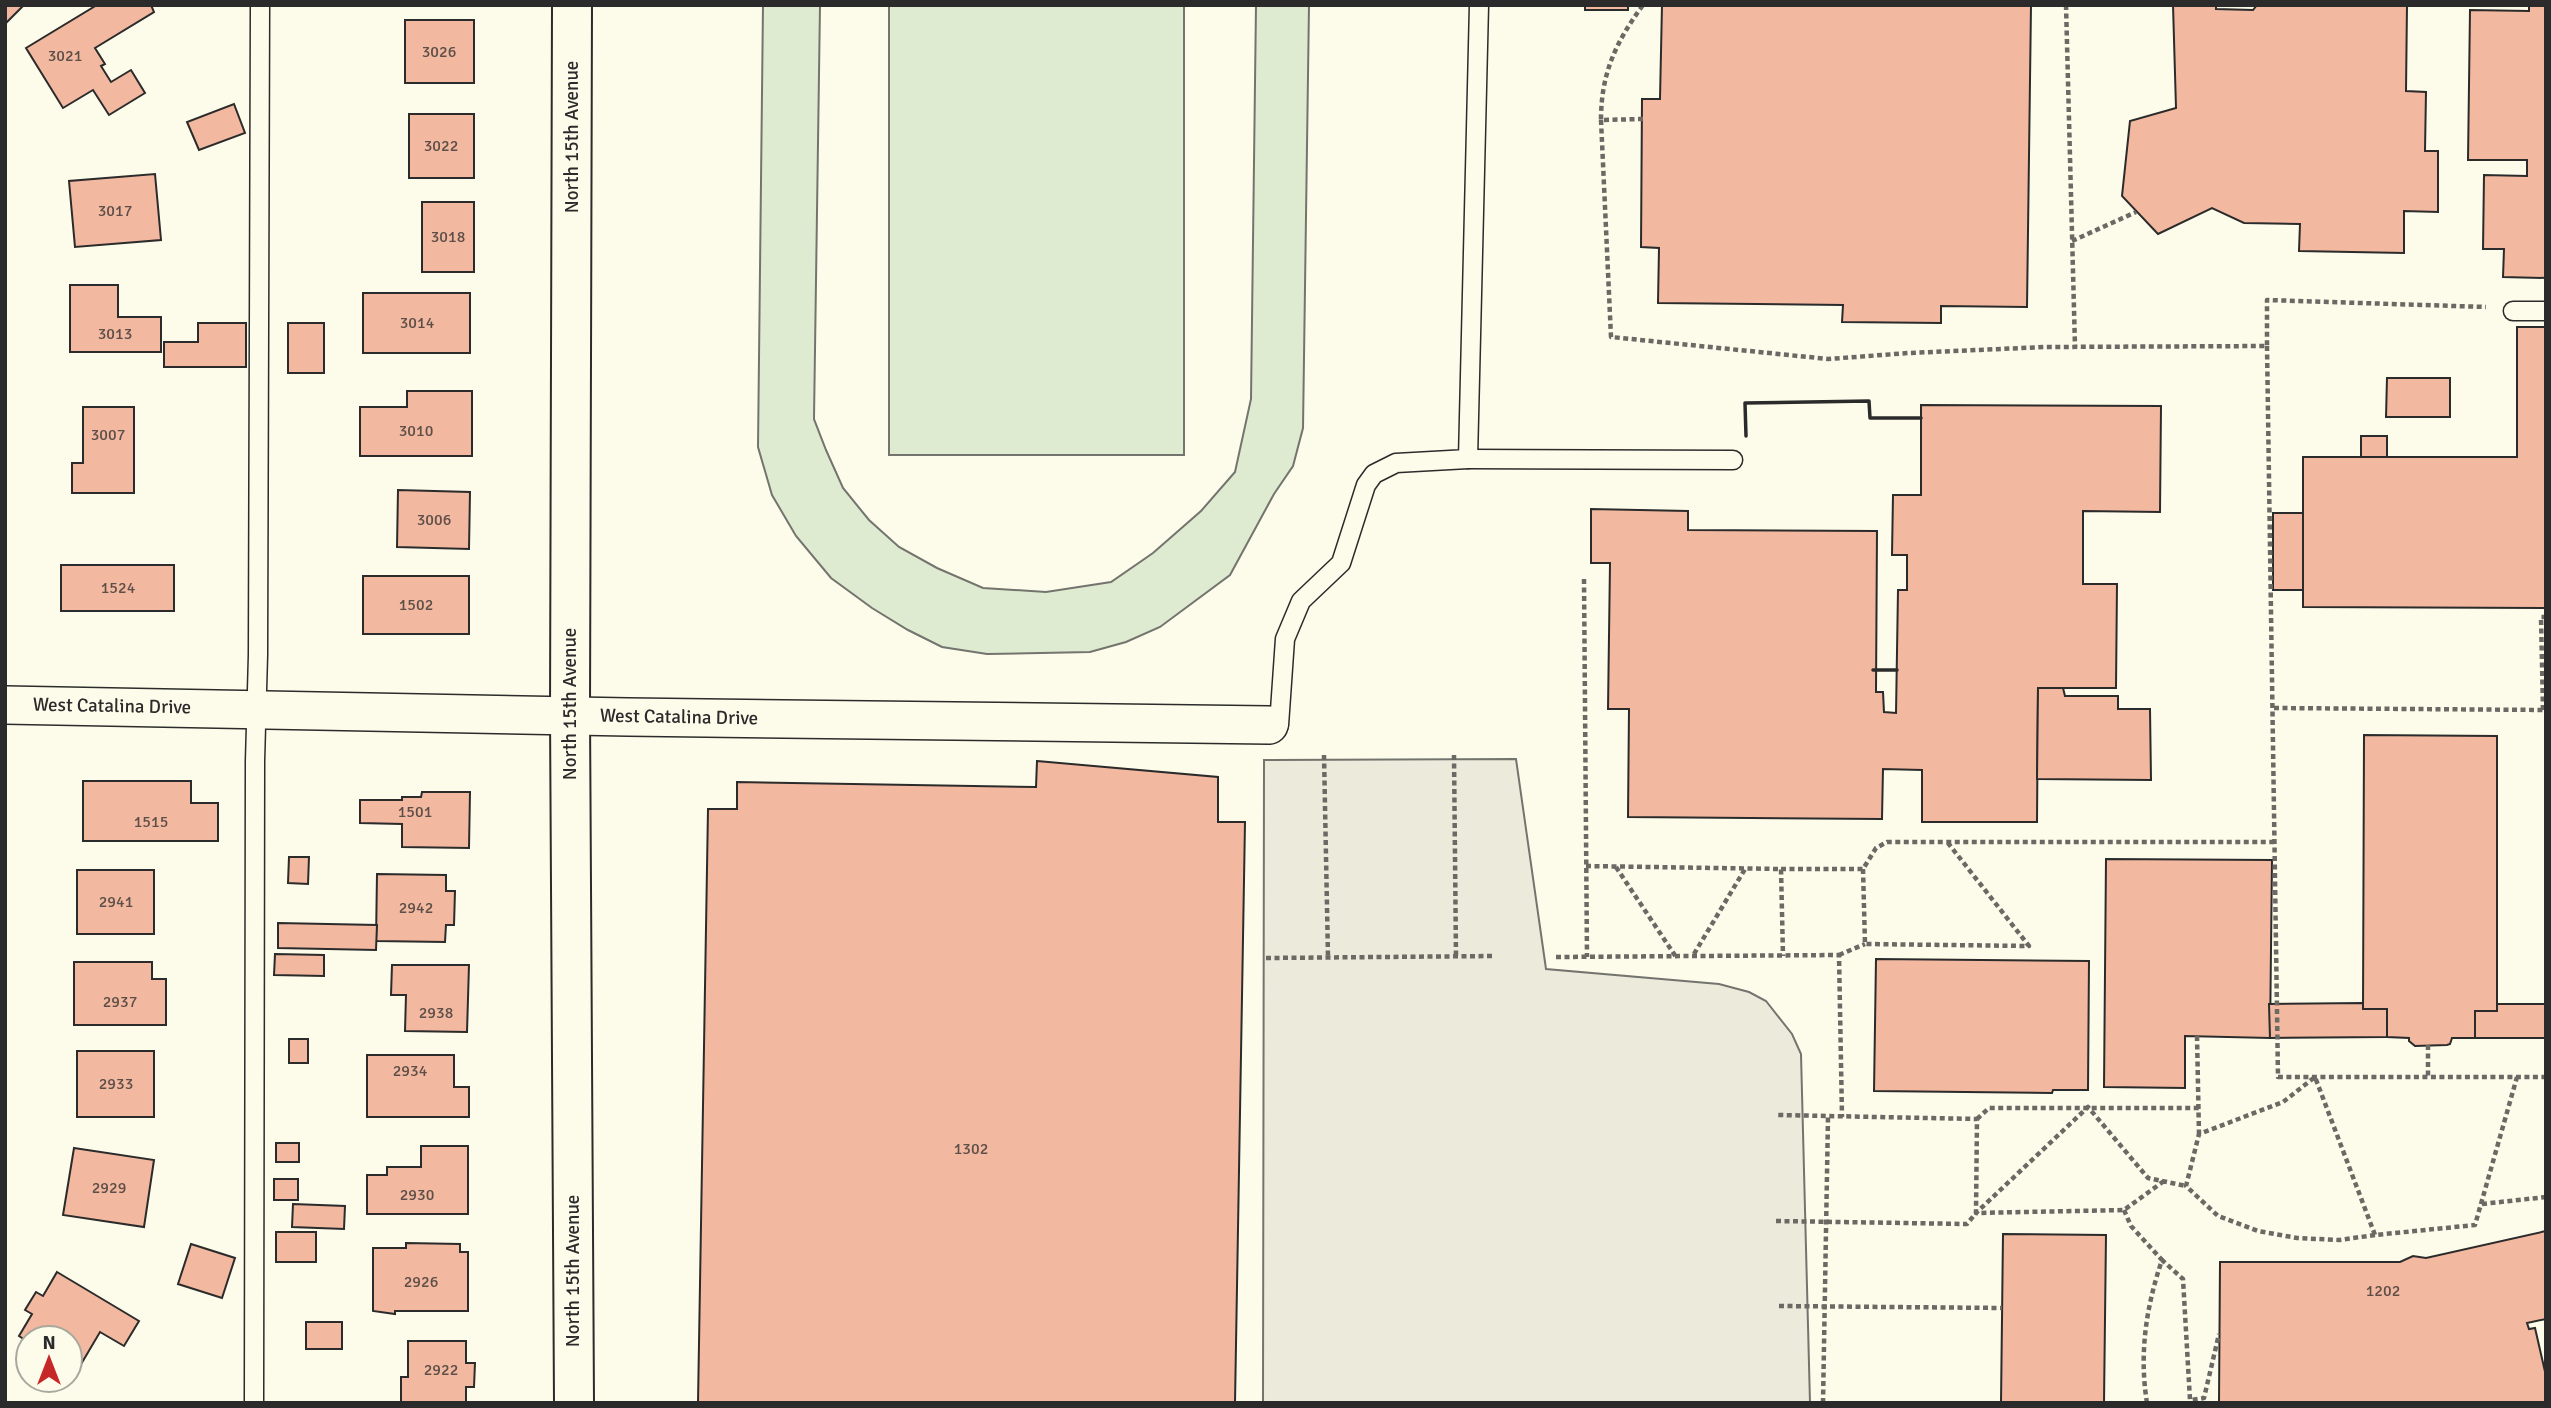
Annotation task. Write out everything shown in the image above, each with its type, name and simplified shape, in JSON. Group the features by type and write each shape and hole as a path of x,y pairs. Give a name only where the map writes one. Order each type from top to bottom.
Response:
{"street":[{"name":"North 15th Avenue","path":"572,5 570,714 575,1403"},
{"name":"West Catalina Drive","path":"5,705 628,717 1274,725"}],"lane":[{"path":"254,1403 260,5"},
{"path":"1468,459 1479,5"},
{"path":"2504,309 2546,311"},
{"path":"1274,725 1285,639 1301,601 1341,563 1366,485 1374,474 1396,463 1468,459 1733,460"}],"path":[{"path":"1643,5 1624,31 1611,56 1601,103 1611,337 1828,359 1923,352 2075,347 2267,346"},
{"path":"2066,5 2075,347"},
{"path":"1601,120 1643,119"},
{"path":"2073,241 2136,212"},
{"path":"2504,309 2267,300 2278,1077 2546,1077"},
{"path":"1584,579 1587,957"},
{"path":"2274,708 2544,710 2540,617 2546,617"},
{"path":"1324,755 1328,957"},
{"path":"1454,755 1456,957"},
{"path":"1865,944 1863,869 1876,848 1887,842 2276,842"},
{"path":"1556,957 1839,955 1865,944 2029,946 1947,842"},
{"path":"1586,866 1863,869"},
{"path":"1615,866 1676,957"},
{"path":"1693,955 1745,869"},
{"path":"1781,869 1783,956"},
{"path":"1839,955 1842,1117"},
{"path":"1266,958 1495,956"},
{"path":"2186,1186 2199,1134 2197,1036"},
{"path":"2428,1045 2428,1077"},
{"path":"2199,1134 2283,1102 2315,1077"},
{"path":"2315,1077 2375,1235"},
{"path":"2088,1107 2148,1178 2186,1186 2218,1216 2258,1231 2297,1238 2339,1240 2475,1225 2517,1077"},
{"path":"1776,1221 1967,1224 2088,1107"},
{"path":"1778,1115 1977,1119 1989,1108 2199,1108"},
{"path":"1824,1403 1828,1117"},
{"path":"1976,1213 1977,1119"},
{"path":"1976,1213 2124,1210 2164,1181"},
{"path":"2482,1204 2546,1197"},
{"path":"2124,1210 2131,1226 2183,1279 2190,1399 2204,1398 2219,1334"},
{"path":"2147,1403 2143,1379 2144,1339 2151,1298 2162,1260"},
{"path":"1779,1306 2002,1308"}],"green space":[{"path":"763,5 820,5 814,419 843,488 869,520 899,547 937,568 983,588 1046,592 1111,582 1153,553 1201,511 1235,472 1251,399 1256,5 1309,5 1303,428 1293,466 1274,494 1230,575 1160,627 1126,642 1090,652 987,654 942,647 872,608 831,578 796,536 772,495 758,447"},
{"path":"889,5 1184,5 1184,455 889,455"}],"shaded area":[{"path":"1516,759 1546,969 1719,984 1749,992 1766,1001 1792,1034 1801,1054 1810,1403 1263,1403 1264,760"}],"building":[{"path":"5,5 24,5 5,24"},
{"path":"97,5 151,5 154,12 95,48 105,64 101,66 111,82 131,70 145,93 109,115 93,90 63,108 26,48"},
{"path":"1585,5 1628,5 1628,10 1585,10"},
{"path":"1662,5 2031,5 2027,307 1941,306 1941,323 1842,322 1843,305 1658,303 1659,248 1641,247 1642,99 1660,99"},
{"path":"2173,5 2216,5 2216,9 2253,10 2257,5 2407,5 2406,91 2426,92 2425,151 2438,151 2438,212 2404,211 2404,253 2299,251 2300,224 2244,223 2212,208 2158,234 2122,196 2130,121 2176,108"},
{"path":"2529,5 2546,5 2546,278 2503,277 2504,249 2483,249 2484,175 2527,176 2527,160 2468,160 2470,10 2529,11"},
{"path":"405,20 474,20 474,83 405,83"},
{"path":"234,104 245,133 199,150 187,122"},
{"path":"409,114 474,114 474,178 409,178"},
{"path":"155,174 161,240 75,247 69,181"},
{"path":"422,202 474,202 474,272 422,272"},
{"path":"70,285 118,285 118,317 161,317 161,352 70,352"},
{"path":"363,293 470,293 470,353 363,353"},
{"path":"198,323 246,323 246,367 164,367 164,342 198,342"},
{"path":"288,323 324,323 324,373 288,373"},
{"path":"2517,327 2546,327 2546,608 2303,607 2303,457 2517,457"},
{"path":"2387,378 2450,378 2450,417 2386,417"},
{"path":"407,391 472,391 472,456 360,456 360,407 407,407"},
{"path":"1921,405 2161,406 2160,512 2083,511 2083,584 2117,584 2116,688 2038,688 2037,822 1922,822 1922,770 1883,769 1882,819 1628,817 1629,709 1608,709 1610,563 1591,563 1591,509 1688,511 1688,530 1877,531 1876,692 1883,692 1884,712 1896,713 1898,590 1907,590 1907,555 1892,555 1893,495 1921,495"},
{"path":"83,407 134,407 134,493 72,493 72,463 83,463"},
{"path":"2361,436 2387,436 2387,457 2361,457"},
{"path":"398,490 470,492 469,549 397,547"},
{"path":"2273,513 2303,513 2303,590 2273,590"},
{"path":"61,565 174,565 174,611 61,611"},
{"path":"363,576 469,576 469,634 363,634"},
{"path":"2038,688 2063,688 2065,696 2118,696 2118,709 2150,709 2151,780 2037,779"},
{"path":"2364,735 2497,736 2497,1011 2475,1011 2475,1038 2452,1038 2447,1045 2415,1046 2409,1038 2387,1037 2387,1009 2363,1009"},
{"path":"1037,761 1218,777 1218,822 1245,822 1235,1403 698,1403 708,809 737,809 737,782 1036,787"},
{"path":"83,781 191,781 191,803 218,803 218,841 83,841"},
{"path":"422,792 470,792 469,848 402,847 402,824 360,823 360,800 402,800 402,797 421,797"},
{"path":"289,857 309,857 308,884 288,883"},
{"path":"2106,859 2272,860 2270,1038 2185,1036 2185,1088 2104,1087"},
{"path":"77,870 154,870 154,934 77,934"},
{"path":"377,874 446,875 446,891 455,891 454,925 446,925 445,942 376,941"},
{"path":"278,923 377,925 376,950 278,948"},
{"path":"275,954 324,955 324,976 274,975"},
{"path":"1876,959 2089,961 2088,1090 2053,1090 2052,1093 1874,1091"},
{"path":"74,962 152,962 152,979 166,979 166,1025 74,1025"},
{"path":"392,965 469,965 467,1032 405,1031 406,995 391,995"},
{"path":"2363,1003 2363,1009 2387,1009 2387,1037 2270,1038 2269,1004"},
{"path":"2497,1004 2546,1004 2546,1038 2475,1038 2475,1011 2497,1011"},
{"path":"289,1039 308,1039 308,1063 289,1063"},
{"path":"77,1051 154,1051 154,1117 77,1117"},
{"path":"367,1055 454,1055 454,1087 469,1087 469,1117 367,1117"},
{"path":"276,1143 299,1143 299,1162 276,1162"},
{"path":"421,1146 468,1146 468,1214 367,1214 367,1175 387,1175 387,1167 421,1167"},
{"path":"74,1148 154,1160 144,1227 63,1215"},
{"path":"274,1179 298,1179 298,1200 274,1200"},
{"path":"293,1204 345,1206 344,1229 292,1227"},
{"path":"2546,1231 2546,1319 2527,1323 2529,1329 2535,1328 2546,1376 2546,1403 2219,1403 2220,1262 2400,1262 2413,1256 2426,1258"},
{"path":"276,1232 316,1232 316,1262 276,1262"},
{"path":"2003,1234 2106,1235 2104,1403 2001,1403"},
{"path":"406,1243 460,1244 460,1252 468,1252 468,1311 395,1311 395,1314 373,1311 373,1248 406,1248"},
{"path":"191,1244 235,1258 222,1298 178,1284"},
{"path":"57,1272 139,1321 124,1346 100,1332 84,1359 84,1324 26,1324 32,1314 25,1310 36,1292 43,1296"},
{"path":"306,1322 342,1322 342,1349 306,1349"},
{"path":"408,1341 466,1341 466,1363 475,1363 474,1387 466,1387 466,1403 401,1403 401,1377 408,1377"}],"wall":[{"path":"1746,436 1745,403 1869,401 1870,418 1921,418"},
{"path":"1873,670 1897,670"}]}
